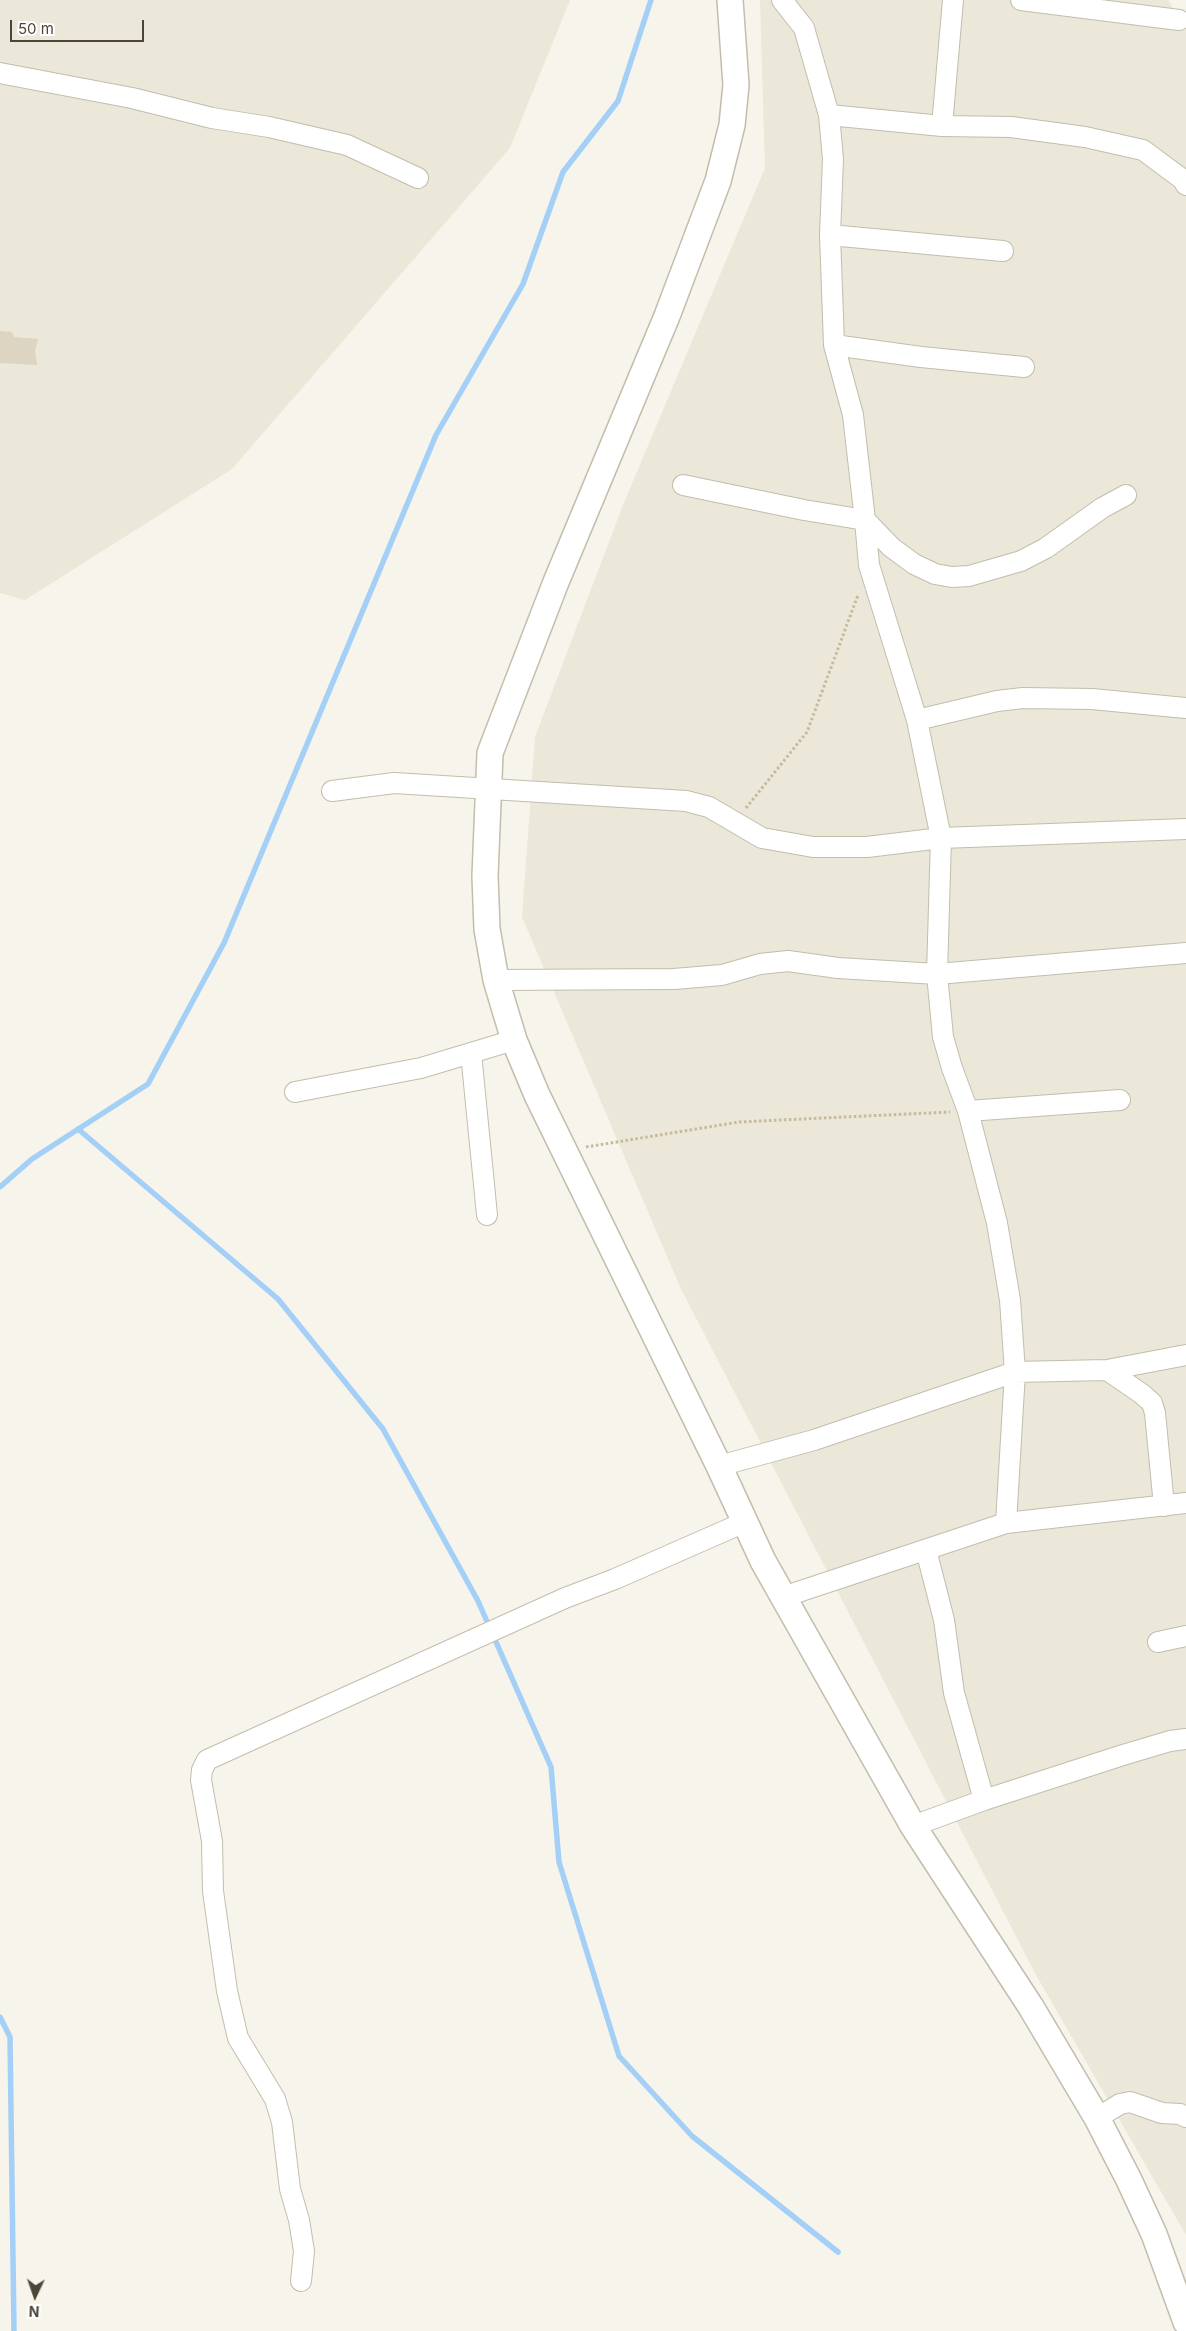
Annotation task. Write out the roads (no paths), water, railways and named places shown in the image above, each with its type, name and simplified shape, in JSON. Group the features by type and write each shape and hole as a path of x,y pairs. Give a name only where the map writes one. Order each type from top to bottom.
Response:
{"street":[{"path":"730,0 736,85 732,125 718,180 667,316 556,582 490,753 487,788 485,885 487,929 496,980 514,1040 564,1151 719,1466 762,1561 913,1826 1031,2007 1097,2118 1154,2234 1186,2322"},
{"path":"782,0 804,28 829,115 833,159 830,235 834,345 852,415 866,520 869,565 917,720 941,838 938,974 943,1037 968,1111 997,1223 1010,1300 1015,1372 1006,1523"},
{"path":"942,126 953,0"},
{"path":"1021,0 1179,20"},
{"path":"0,72 132,98 212,118 269,127 347,145 418,178"},
{"path":"829,115 942,126 1011,127 1085,137 1143,150 1182,179 1186,185"},
{"path":"830,235 1003,251"},
{"path":"834,345 921,357 1024,367"},
{"path":"683,485 804,510 866,520 891,547 914,564 935,574 952,577 969,576 1021,560 1046,548 1102,508 1126,495"},
{"path":"917,720 997,701 1022,698 1092,699 1186,708"},
{"path":"332,791 394,783 686,801 709,807 762,838 813,847 867,847 941,838 1186,829"},
{"path":"496,980 674,979 722,975 760,964 788,961 838,968 938,974 1186,953"},
{"path":"295,1092 421,1068 514,1040"},
{"path":"470,1053 487,1215"},
{"path":"968,1111 1120,1100"},
{"path":"719,1466 814,1440 1015,1372 1107,1370 1186,1355"},
{"path":"1107,1370 1152,1403 1155,1413 1164,1506"},
{"path":"783,1597 1006,1523 1186,1504"},
{"path":"302,2280 304,2251 299,2220 290,2189 282,2122 275,2100 238,2038 227,1990 212,1881 212,1841 201,1780 206,1760 565,1598 615,1579 745,1522"},
{"path":"926,1550 944,1620 954,1693 984,1800"},
{"path":"1158,1642 1186,1636"},
{"path":"913,1826 984,1800 1132,1752 1170,1741 1186,1739"},
{"path":"1097,2118 1120,2104 1130,2102 1162,2114 1180,2114 1186,2117"}],"waterway":[{"path":"0,1187 32,1159 148,1084 224,943 436,435 523,284 563,172 618,101 651,0"},
{"path":"78,1129 278,1299 383,1429 478,1601 551,1767 559,1862 619,2056 692,2136 838,2252"},
{"path":"0,2017 10,2037 14,2331"}]}
